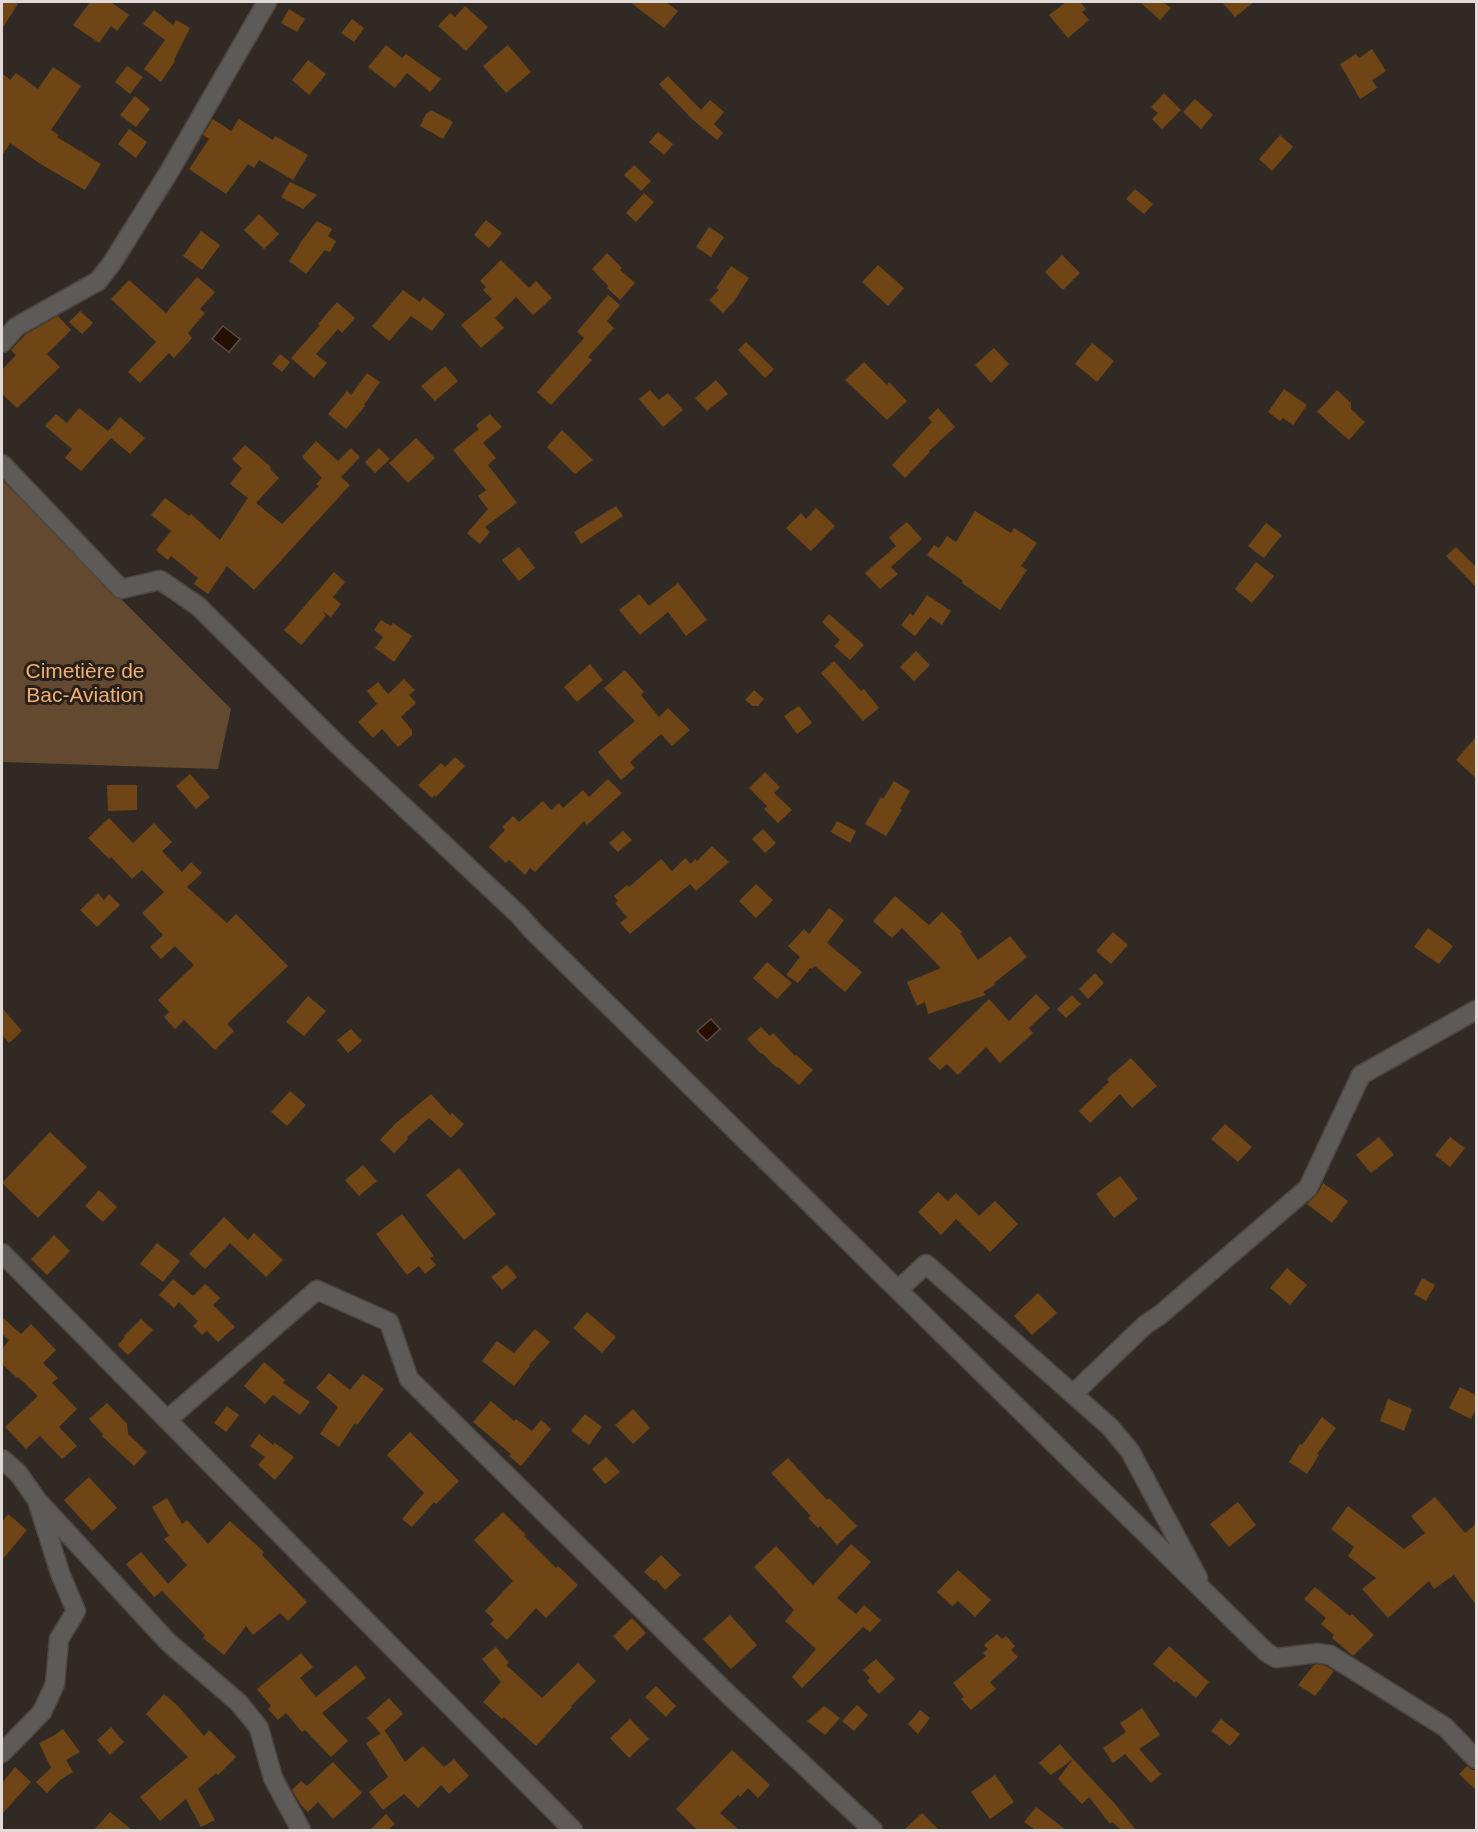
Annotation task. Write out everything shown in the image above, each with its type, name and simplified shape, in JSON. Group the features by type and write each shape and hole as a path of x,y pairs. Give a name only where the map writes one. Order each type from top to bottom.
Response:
{"street":[{"path":"2,343 16,327 98,281 112,263 169,172 267,2"},
{"path":"2,464 121,589 160,580 198,606 337,744 519,915 1266,1652 1276,1658 1317,1653 1330,1655 1445,1727 1476,1759"},
{"path":"1074,1393 1145,1325 1160,1315 1308,1188 1361,1075 1476,1010"},
{"path":"2,1253 573,1830"},
{"path":"898,1290 926,1264 1110,1426 1130,1451 1206,1594"},
{"path":"167,1420 317,1290 389,1322 409,1379 732,1698 873,1830"},
{"path":"2,1459 18,1473 37,1500 168,1642 239,1703 259,1728 273,1778 301,1830"},
{"path":"2,1753 42,1712 55,1684 59,1639 76,1611 60,1573 37,1500"}],"green space":[{"name":"Cimetière de Bac-Aviation","path":"2,480 231,709 218,769 2,762"}],"shaded area":[{"path":"223,326 240,339 229,352 212,339"},
{"path":"711,1019 720,1029 707,1041 697,1031"}],"building":[{"path":"2,2 19,2 2,29"},
{"path":"90,2 111,2 129,15 117,31 111,26 99,43 73,25"},
{"path":"630,2 666,2 678,11 664,28"},
{"path":"1066,2 1080,2 1086,9 1082,12 1089,20 1068,38 1049,15"},
{"path":"1140,2 1163,2 1171,8 1160,20"},
{"path":"1222,2 1254,2 1235,17"},
{"path":"465,6 488,27 466,51 438,26 450,13 455,17"},
{"path":"289,9 305,19 297,32 281,23"},
{"path":"154,10 173,25 176,20 190,28 175,61 161,82 144,69 165,40 143,24"},
{"path":"352,19 364,28 354,42 341,33"},
{"path":"386,45 402,58 406,54 441,79 430,92 407,73 395,88 368,67"},
{"path":"508,45 531,72 506,93 483,66"},
{"path":"1372,49 1386,71 1372,80 1377,88 1360,99 1340,64 1356,54 1359,58"},
{"path":"308,60 326,74 309,95 292,80"},
{"path":"127,66 143,77 130,94 115,82"},
{"path":"53,67 81,86 51,130 59,135 57,137 101,164 85,190 10,143 2,156 2,73 10,80 16,73 38,89"},
{"path":"668,76 701,110 710,100 724,112 714,124 723,133 717,140 691,118 659,84"},
{"path":"1164,93 1181,110 1162,129 1152,119 1158,113 1151,107"},
{"path":"135,96 150,109 136,127 120,115"},
{"path":"1195,99 1213,115 1201,129 1183,112"},
{"path":"431,110 453,122 443,139 420,126 426,114"},
{"path":"213,119 231,131 239,119 273,140 275,136 308,155 293,180 259,160 254,168 248,164 226,194 189,169 209,139 203,135"},
{"path":"129,129 147,142 136,158 118,144"},
{"path":"658,132 673,144 664,155 649,142"},
{"path":"1280,135 1293,147 1272,171 1259,159"},
{"path":"634,165 651,181 641,191 624,175"},
{"path":"290,182 317,195 303,209 281,197"},
{"path":"1135,189 1153,204 1144,214 1126,199"},
{"path":"644,193 654,202 636,222 626,213"},
{"path":"259,214 279,234 264,249 244,230"},
{"path":"486,220 502,233 489,248 474,235"},
{"path":"317,221 332,229 328,236 336,241 330,252 325,250 306,274 289,261"},
{"path":"709,227 724,237 711,257 696,247"},
{"path":"201,231 220,245 202,270 183,256"},
{"path":"607,253 622,268 620,270 635,283 620,300 592,269"},
{"path":"1062,255 1080,273 1063,290 1045,272"},
{"path":"501,260 529,288 536,281 552,298 533,315 516,297 495,318 504,328 481,348 461,325 492,299 483,290 486,287 480,281"},
{"path":"878,265 904,288 888,306 862,282"},
{"path":"731,266 749,278 723,313 709,300 719,290 716,288"},
{"path":"197,277 215,292 200,309 205,313 188,333 192,338 174,358 169,353 140,383 128,372 156,342 111,299 129,280 166,313"},
{"path":"403,290 420,302 423,297 445,314 432,331 411,316 389,341 372,326"},
{"path":"608,295 620,305 607,321 614,328 588,357 592,360 551,405 537,392 584,338 577,332"},
{"path":"337,302 355,318 342,333 338,329 316,354 327,363 314,378 291,358"},
{"path":"80,311 93,323 82,334 69,322"},
{"path":"58,316 71,330 47,354 60,367 17,408 2,394 2,370 16,355 11,350 26,334"},
{"path":"746,342 774,369 765,378 738,350"},
{"path":"1092,343 1114,361 1097,382 1075,364"},
{"path":"994,348 1009,364 991,383 975,365"},
{"path":"280,354 290,362 282,372 272,364"},
{"path":"864,362 887,385 889,382 907,401 887,420 845,380"},
{"path":"445,366 458,381 435,401 421,386"},
{"path":"367,373 380,382 365,406 346,429 328,414 347,391 351,395"},
{"path":"716,380 728,394 707,411 695,398"},
{"path":"1284,389 1307,405 1293,425 1283,418 1280,421 1268,412"},
{"path":"650,390 659,400 668,393 683,410 663,427 639,399"},
{"path":"1337,390 1351,403 1351,409 1365,422 1349,440 1317,412"},
{"path":"79,408 108,431 120,417 145,438 130,454 111,438 81,471 65,458 72,449 45,426 56,414 67,423"},
{"path":"938,408 955,427 905,478 892,465 932,422 928,418"},
{"path":"490,414 502,427 483,443 496,458 488,465 517,503 485,527 490,532 480,544 467,533 488,509 478,496 486,490 453,450 479,429 476,425"},
{"path":"562,430 593,460 575,474 547,447"},
{"path":"416,438 435,458 408,483 389,463"},
{"path":"316,441 338,461 351,448 360,457 341,477 350,485 254,590 227,566 208,594 194,584 198,578 171,556 168,560 156,550 171,531 151,515 165,498 189,516 191,514 220,540 248,498 230,484 242,468 232,459 245,445 271,467 270,469 279,478 256,503 282,524 319,486 316,484 322,478 302,457"},
{"path":"379,448 390,459 375,473 365,462"},
{"path":"616,506 623,516 581,544 574,532"},
{"path":"816,508 835,526 811,551 786,528 801,513 806,519"},
{"path":"975,511 1011,533 1014,528 1037,543 1021,566 1027,570 1000,610 927,555 934,545 939,548 947,536 956,542"},
{"path":"907,522 922,539 891,567 898,574 880,589 865,573 896,546 889,537"},
{"path":"1266,523 1282,535 1264,558 1248,546"},
{"path":"519,547 535,568 519,581 502,560"},
{"path":"1456,547 1476,567 1476,587 1446,556"},
{"path":"1256,562 1274,576 1252,603 1235,589"},
{"path":"334,572 345,582 333,597 341,604 331,617 322,611 326,616 301,645 284,630"},
{"path":"678,583 707,620 686,636 668,612 640,635 619,610 639,594 649,606"},
{"path":"927,595 951,611 942,625 930,617 915,636 901,625 910,613 913,616"},
{"path":"829,614 864,645 850,660 834,646 840,640 822,622"},
{"path":"381,620 391,626 393,623 412,636 394,662 375,648 383,637 374,630"},
{"path":"916,651 930,665 914,681 900,667"},
{"path":"834,661 861,691 864,689 879,708 863,721 821,673"},
{"path":"590,664 603,680 577,702 564,687"},
{"path":"625,670 644,692 641,695 659,717 668,708 690,730 672,746 661,734 630,762 635,768 621,780 598,752 635,721 604,688"},
{"path":"404,679 415,690 409,695 416,703 401,717 412,730 412,735 398,747 382,729 373,738 358,722 377,704 367,691 378,682 388,694"},
{"path":"754,690 764,699 758,706 753,706 745,700"},
{"path":"799,706 812,723 797,734 784,716"},
{"path":"1476,737 1476,778 1456,760"},
{"path":"455,757 465,766 436,797 435,795 432,798 418,785 441,763 445,767"},
{"path":"765,772 780,787 774,793 792,810 778,823 764,809 767,806 749,788"},
{"path":"190,774 210,797 196,809 176,786"},
{"path":"608,779 622,793 587,825 584,821 535,872 530,868 525,875 509,860 506,863 489,847 505,830 502,827 513,816 519,822 543,801 551,810 559,803 563,808 583,790 589,797"},
{"path":"894,781 910,791 900,809 902,810 886,836 865,824 881,797 883,799"},
{"path":"107,785 137,785 137,810 108,811"},
{"path":"109,818 133,843 154,823 172,842 162,851 182,872 191,862 202,873 187,887 227,923 236,914 288,966 227,1024 234,1031 215,1050 184,1020 175,1029 164,1017 169,1012 158,1000 194,965 175,946 161,959 150,947 163,935 142,913 164,892 142,870 132,879 88,838"},
{"path":"837,821 856,831 850,843 831,832"},
{"path":"763,829 776,843 765,853 752,839"},
{"path":"623,831 632,840 618,852 609,843"},
{"path":"712,846 729,862 696,891 690,884 630,934 620,923 627,917 615,903 618,901 614,896 627,885 629,887 661,859 672,871 685,858 691,864 695,859 697,861"},
{"path":"756,884 773,900 756,918 739,901"},
{"path":"98,893 104,900 109,894 120,905 97,927 80,910"},
{"path":"895,896 929,925 942,912 962,932 960,933 978,960 1010,936 1027,957 994,983 995,985 983,992 986,995 928,1014 925,1002 917,1006 907,982 941,968 902,928 892,938 873,921"},
{"path":"829,908 844,920 827,943 862,972 845,992 815,966 810,968 798,983 786,975 800,957 788,946 804,929 809,934"},
{"path":"1428,928 1453,946 1439,964 1414,947"},
{"path":"1113,932 1128,945 1111,964 1096,951"},
{"path":"767,962 792,983 777,999 753,978"},
{"path":"1095,973 1104,983 1088,999 1079,989"},
{"path":"1036,994 1050,1008 1029,1028 1033,1033 1000,1063 986,1047 958,1075 947,1064 940,1070 928,1059 989,999 1009,1021"},
{"path":"1072,995 1081,1004 1066,1018 1057,1009"},
{"path":"308,996 326,1011 304,1036 286,1022"},
{"path":"2,1008 22,1031 9,1043 2,1035"},
{"path":"761,1027 770,1036 773,1033 795,1056 813,1070 799,1085 761,1054 747,1039"},
{"path":"351,1029 362,1041 348,1053 337,1040"},
{"path":"1131,1058 1157,1086 1132,1108 1120,1094 1090,1123 1079,1111 1109,1082 1107,1079"},
{"path":"290,1091 306,1105 287,1126 271,1112"},
{"path":"431,1094 450,1115 452,1113 464,1124 451,1138 429,1118 407,1137 408,1139 394,1153 380,1140 396,1123"},
{"path":"1225,1124 1252,1147 1238,1162 1211,1139"},
{"path":"50,1132 87,1167 38,1218 2,1183"},
{"path":"1379,1137 1394,1155 1371,1173 1356,1155"},
{"path":"1450,1137 1465,1148 1450,1167 1435,1155"},
{"path":"363,1165 377,1181 359,1196 345,1180"},
{"path":"459,1168 496,1214 464,1240 426,1195"},
{"path":"1120,1176 1138,1199 1114,1218 1096,1194"},
{"path":"1323,1183 1348,1201 1332,1223 1307,1204 1318,1193"},
{"path":"99,1190 117,1207 103,1222 85,1206"},
{"path":"938,1192 948,1201 956,1193 979,1216 995,1201 1018,1224 990,1252 956,1219 941,1235 918,1212"},
{"path":"402,1214 434,1256 430,1258 436,1265 425,1274 419,1266 407,1275 376,1234"},
{"path":"224,1217 248,1240 254,1233 283,1260 266,1277 230,1243 205,1269 189,1254"},
{"path":"54,1235 70,1251 47,1275 31,1259"},
{"path":"157,1243 180,1261 163,1282 140,1264"},
{"path":"507,1265 517,1277 502,1290 491,1277"},
{"path":"1287,1268 1307,1285 1290,1305 1270,1288"},
{"path":"1422,1278 1435,1285 1426,1301 1414,1294"},
{"path":"173,1279 193,1296 205,1284 220,1298 213,1305 235,1327 218,1342 207,1331 202,1335 193,1326 198,1321 179,1302 174,1308 159,1295"},
{"path":"1038,1293 1057,1313 1032,1335 1014,1316"},
{"path":"587,1312 616,1337 602,1353 573,1328"},
{"path":"2,1317 21,1334 31,1324 56,1350 43,1363 58,1378 52,1383 77,1409 59,1427 77,1446 62,1459 40,1436 26,1449 5,1427 38,1396 2,1364 2,1349 9,1340 2,1334"},
{"path":"141,1319 153,1330 128,1355 118,1345"},
{"path":"535,1329 550,1342 514,1386 482,1361 497,1341 514,1353"},
{"path":"264,1362 285,1380 283,1383 310,1402 300,1415 273,1395 265,1404 244,1386"},
{"path":"329,1373 350,1390 363,1374 384,1389 357,1425 355,1423 339,1447 320,1434 338,1407 316,1388"},
{"path":"1460,1387 1476,1395 1476,1409 1471,1419 1449,1408"},
{"path":"1388,1399 1412,1409 1404,1431 1380,1421"},
{"path":"491,1401 514,1421 516,1419 532,1431 541,1420 551,1429 521,1466 509,1456 511,1454 473,1422"},
{"path":"107,1403 127,1424 128,1434 147,1452 134,1466 102,1436 103,1434 89,1419"},
{"path":"227,1406 239,1415 226,1432 214,1423"},
{"path":"633,1409 650,1428 633,1444 615,1425"},
{"path":"585,1414 602,1427 589,1445 571,1431"},
{"path":"1322,1417 1336,1428 1317,1454 1319,1455 1307,1474 1289,1462"},
{"path":"410,1432 459,1481 436,1504 434,1502 412,1527 402,1519 424,1493 387,1455"},
{"path":"259,1434 294,1457 275,1480 258,1465 265,1457 250,1446"},
{"path":"606,1457 620,1472 605,1484 592,1469"},
{"path":"788,1458 827,1500 829,1498 857,1526 837,1545 820,1526 818,1528 808,1518 811,1516 771,1473"},
{"path":"89,1477 117,1508 92,1531 64,1500"},
{"path":"1435,1497 1465,1533 1476,1524 1476,1605 1454,1575 1434,1589 1429,1581 1388,1618 1362,1589 1376,1578 1348,1556 1354,1547 1331,1529 1348,1506 1404,1549 1425,1533 1411,1516"},
{"path":"167,1498 182,1524 187,1520 208,1544 230,1521 264,1552 262,1555 307,1602 288,1621 280,1613 253,1635 246,1626 224,1655 203,1638 205,1635 162,1591 154,1597 126,1564 141,1552 168,1584 187,1565 164,1539 169,1536 152,1507"},
{"path":"1238,1502 1256,1525 1229,1547 1210,1524"},
{"path":"503,1512 556,1568 558,1566 578,1585 546,1618 536,1608 507,1640 490,1624 494,1620 485,1611 513,1581 474,1540"},
{"path":"8,1514 27,1530 2,1560 2,1522"},
{"path":"851,1544 871,1562 837,1598 856,1614 864,1605 881,1620 870,1632 863,1627 802,1688 792,1677 816,1649 785,1621 794,1610 754,1567 776,1546 813,1585"},
{"path":"661,1555 681,1575 665,1590 644,1572"},
{"path":"958,1570 991,1600 975,1617 958,1601 952,1606 937,1592"},
{"path":"1315,1587 1350,1616 1352,1614 1374,1635 1353,1656 1332,1638 1334,1635 1321,1624 1326,1618 1304,1599"},
{"path":"730,1615 757,1645 731,1669 703,1639"},
{"path":"632,1618 646,1633 627,1651 613,1636"},
{"path":"997,1634 1002,1639 1006,1636 1015,1646 1011,1650 1018,1657 990,1682 996,1689 971,1710 961,1699 964,1697 953,1683 986,1656 983,1653 988,1649 984,1645"},
{"path":"1169,1646 1209,1682 1196,1698 1153,1664"},
{"path":"496,1647 509,1663 506,1665 542,1698 578,1663 596,1681 536,1746 504,1717 502,1719 483,1702 501,1682 482,1659"},
{"path":"301,1653 313,1667 300,1678 316,1697 356,1665 366,1678 322,1713 348,1741 331,1757 305,1730 302,1732 286,1713 278,1720 268,1709 271,1706 257,1689"},
{"path":"876,1659 895,1679 879,1694 867,1681 870,1678 863,1670"},
{"path":"1317,1664 1334,1671 1315,1696 1298,1685"},
{"path":"656,1686 676,1706 666,1717 645,1697"},
{"path":"164,1694 177,1705 204,1736 209,1730 236,1757 218,1775 216,1773 198,1789 215,1820 201,1827 186,1799 160,1821 140,1797 188,1757 146,1714"},
{"path":"389,1698 403,1714 381,1734 367,1718"},
{"path":"857,1705 868,1715 854,1731 842,1721"},
{"path":"824,1706 840,1718 825,1735 807,1721"},
{"path":"1142,1708 1160,1735 1139,1749 1161,1774 1151,1783 1125,1754 1113,1763 1103,1748 1126,1732 1120,1723"},
{"path":"920,1710 930,1718 918,1734 908,1724"},
{"path":"630,1719 649,1739 629,1758 610,1738"},
{"path":"1221,1719 1240,1734 1230,1746 1211,1731"},
{"path":"111,1727 124,1742 110,1755 97,1740"},
{"path":"63,1729 80,1752 66,1760 73,1772 60,1780 47,1793 36,1782 51,1768 39,1743"},
{"path":"385,1731 405,1762 423,1746 444,1767 454,1759 469,1776 449,1794 441,1785 418,1808 404,1794 383,1810 369,1792 388,1777 366,1743"},
{"path":"1060,1744 1073,1759 1051,1775 1039,1763"},
{"path":"732,1750 770,1785 758,1798 748,1788 720,1813 739,1830 697,1830 676,1809"},
{"path":"1073,1759 1136,1830 1121,1830 1112,1822 1110,1824 1089,1797 1082,1804 1058,1779"},
{"path":"333,1762 362,1793 333,1819 318,1802 308,1812 292,1790 301,1781 307,1786"},
{"path":"1467,1766 1476,1770 1476,1790 1459,1774"},
{"path":"15,1767 31,1782 2,1814 2,1783"},
{"path":"995,1775 1014,1802 990,1819 971,1792"},
{"path":"1036,1807 1066,1830 1035,1830 1024,1822"},
{"path":"110,1812 132,1830 94,1830"},
{"path":"922,1813 939,1830 904,1830"},
{"path":"386,1814 395,1824 388,1830 370,1830"}]}
